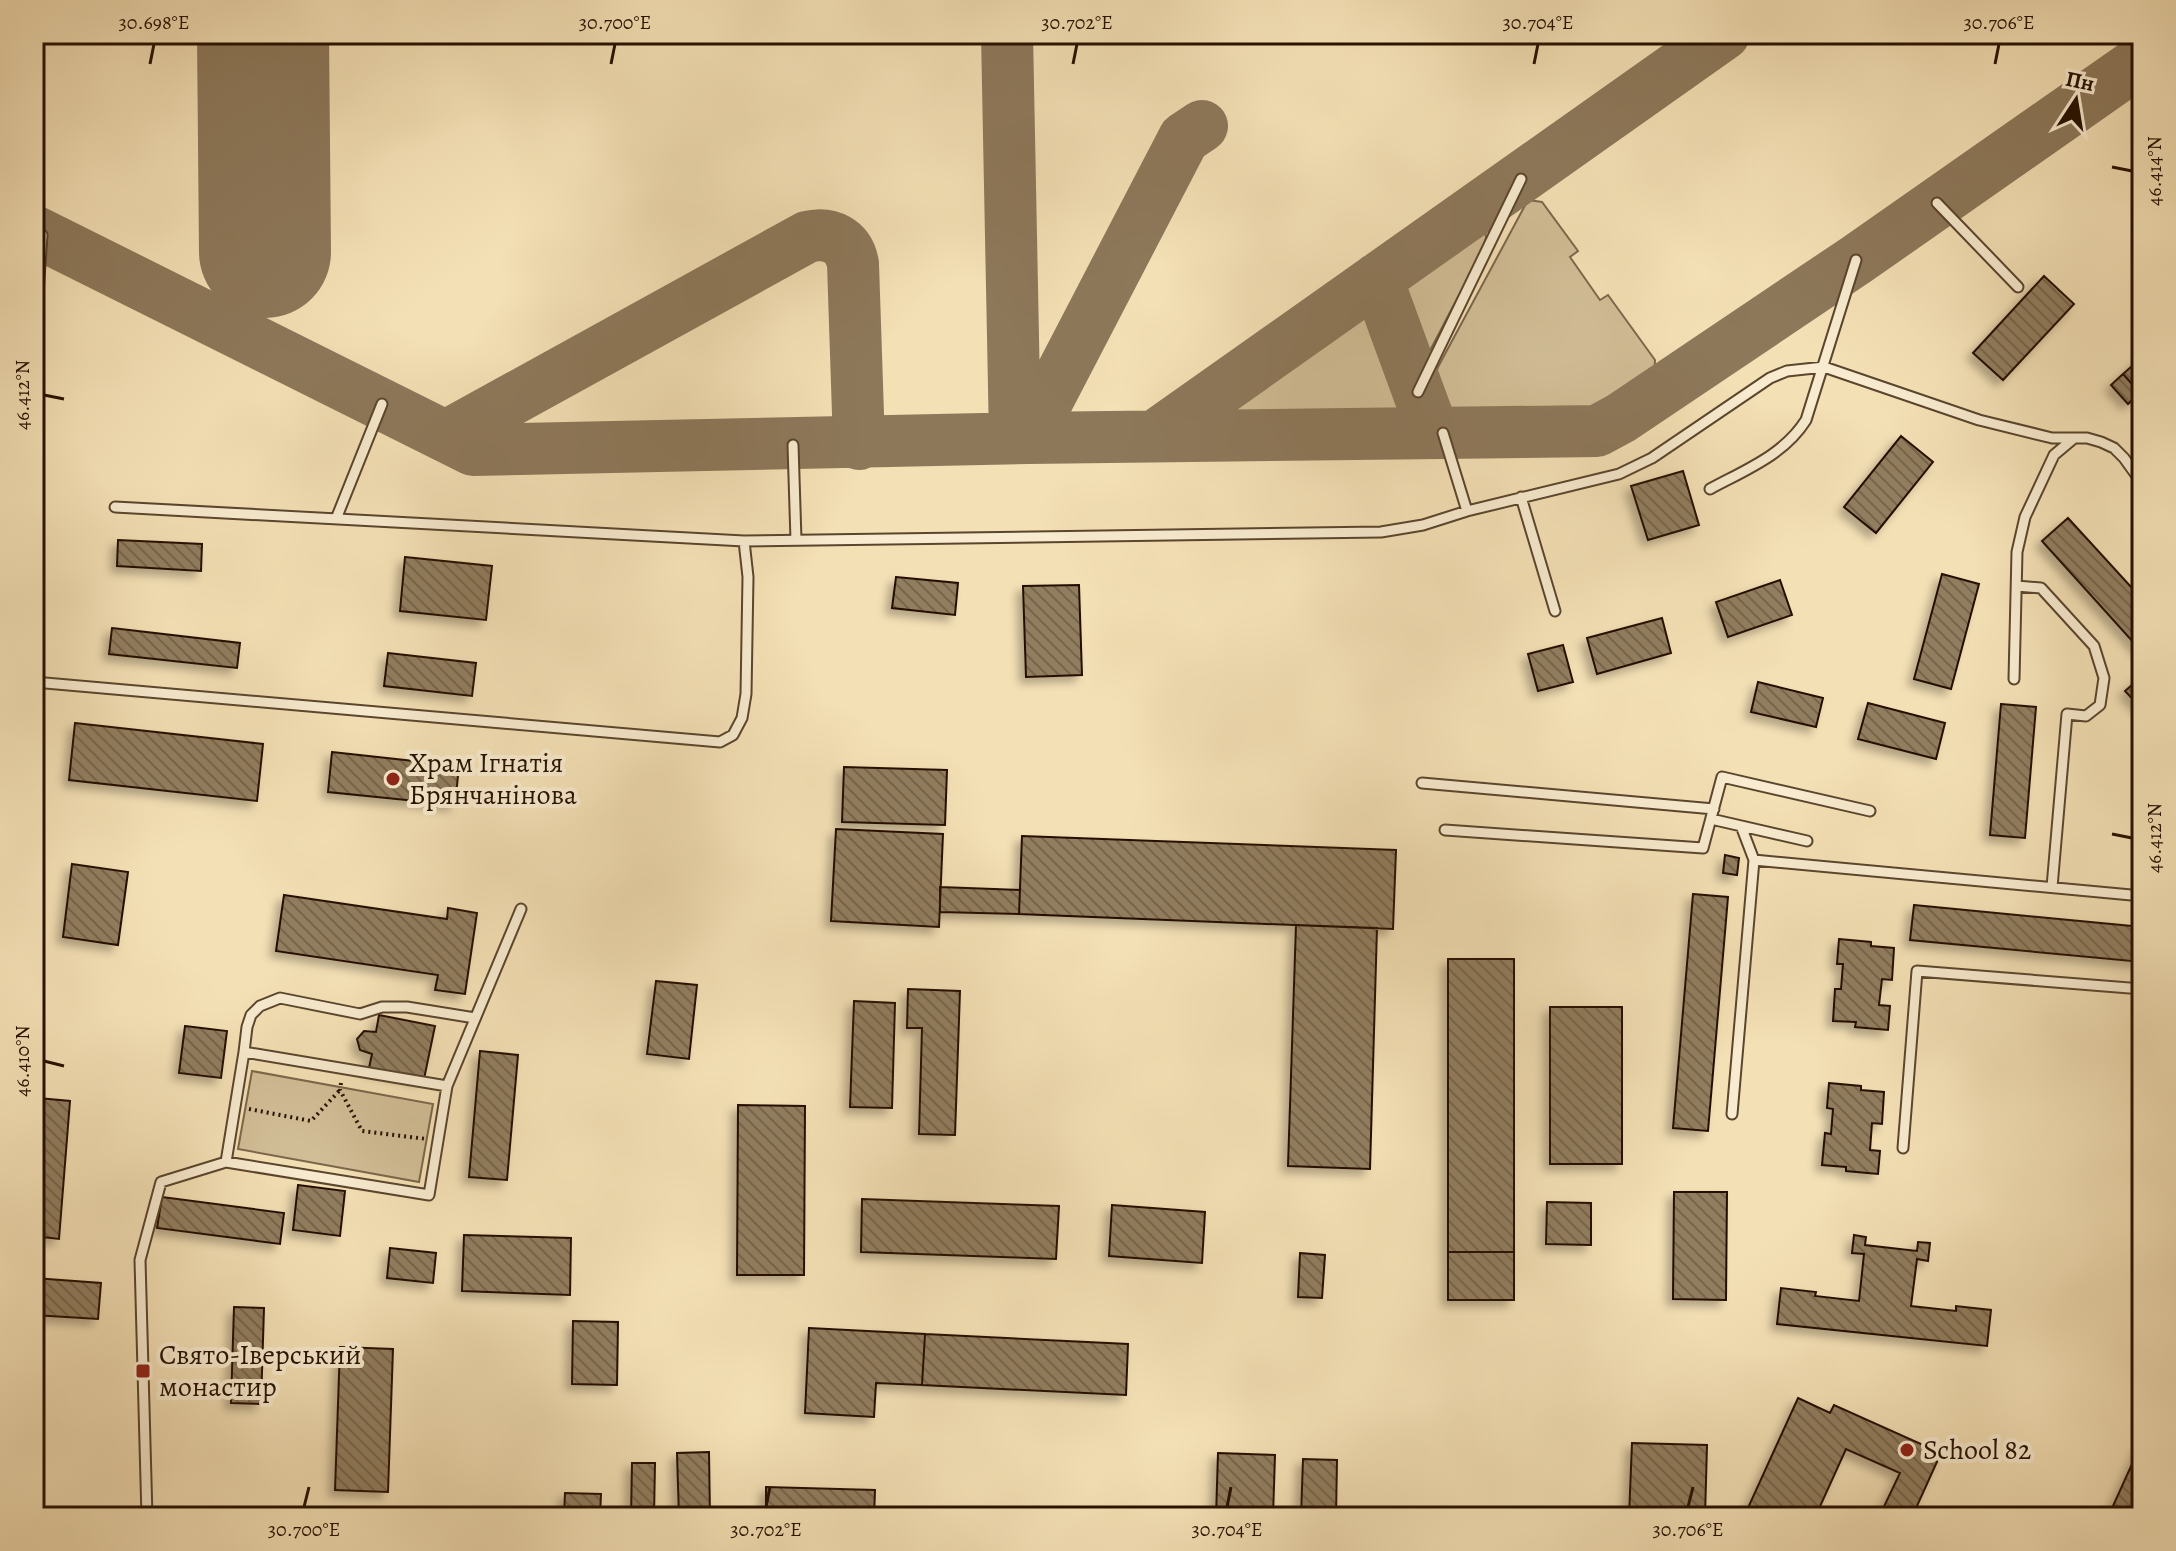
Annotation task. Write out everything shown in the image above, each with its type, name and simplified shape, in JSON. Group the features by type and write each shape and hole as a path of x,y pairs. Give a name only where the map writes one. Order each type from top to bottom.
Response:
{"lane":[{"path":"1418,392 1521,179"},
{"path":"1937,203 2018,287"},
{"path":"34,351 42,235"},
{"path":"1710,489 1774,455 1799,431 1806,420 1824,367 1856,260"},
{"path":"115,507 744,541 1381,532 1423,525 1467,511 1619,474 1652,458 1770,378 1787,371 1824,367 1979,420 2052,438 2087,438 2114,448 2142,483"},
{"path":"336,519 382,404"},
{"path":"1443,433 1467,511"},
{"path":"2014,679 2017,552 2025,517 2054,455 2073,439"},
{"path":"793,445 796,540"},
{"path":"1521,497 1555,611"},
{"path":"34,682 720,742 733,735 742,718 746,694 748,577 744,541"},
{"path":"2017,586 2041,588 2094,646 2104,678 2100,705 2086,716 2067,714 2052,887"},
{"path":"1445,830 1703,848 1722,777 1870,811"},
{"path":"1422,783 1712,814 1741,826 1807,841"},
{"path":"1732,1114 1754,860 1741,826"},
{"path":"1754,860 2142,896"},
{"path":"147,1517 140,1260 161,1182 226,1162 429,1195 447,1086 521,909"},
{"path":"1903,1148 1917,971 2142,989"},
{"path":"226,1162 251,1015 260,1006 280,998 360,1014 382,1007 407,1007 475,1018"},
{"path":"244,1052 447,1086"}],"path":[{"path":"236,1107 311,1121 340,1090 344,1069"},
{"path":"340,1090 362,1131 438,1141"}],"shaded area":[{"path":"1528,200 1542,202 1578,251 1570,257 1600,300 1608,295 1655,360 1654,376 1604,410 1582,415 1447,417 1434,380 1438,367"},
{"path":"1485,226 1486,238 1480,255 1424,362 1397,290"},
{"path":"1371,308 1406,406 1402,413 1389,418 1222,419 1221,413"},
{"path":"252,1071 433,1104 419,1182 238,1149"}],"building":[{"path":"2044,276 2074,304 2003,380 1973,353"},
{"path":"2142,357 2142,395 2123,374"},
{"path":"2123,374 2140,393 2128,404 2111,385"},
{"path":"1901,436 1933,462 1876,533 1844,507"},
{"path":"1683,471 1699,525 1648,540 1631,486"},
{"path":"2068,518 2142,599 2142,652 2042,541"},
{"path":"118,540 202,544 201,571 117,566"},
{"path":"405,557 492,566 486,620 400,611"},
{"path":"1942,574 1979,584 1951,689 1914,679"},
{"path":"896,577 958,583 955,615 892,608"},
{"path":"1780,580 1792,615 1728,637 1716,602"},
{"path":"1079,585 1082,675 1026,677 1023,586"},
{"path":"1662,618 1671,653 1597,674 1587,638"},
{"path":"112,628 240,643 237,668 109,654"},
{"path":"1563,645 1573,682 1538,691 1528,654"},
{"path":"388,653 476,663 472,696 384,686"},
{"path":"2142,676 2142,709 2125,691"},
{"path":"1758,682 1823,698 1816,727 1751,712"},
{"path":"1868,703 1945,723 1936,759 1858,739"},
{"path":"2001,704 2036,707 2025,838 1990,835"},
{"path":"34,722 44,723 38,779 34,779"},
{"path":"75,723 263,744 257,801 69,780"},
{"name":"Храм Ігнатія Брянчанінова","path":"332,752 459,766 455,805 328,792"},
{"path":"844,767 947,770 945,825 842,822"},
{"path":"836,829 943,834 939,927 831,921"},
{"path":"1022,836 1396,850 1393,929 1019,914"},
{"path":"1725,855 1739,858 1737,875 1723,873"},
{"path":"72,864 128,872 118,945 63,937"},
{"path":"940,887 1020,890 1019,914 940,912"},
{"path":"1693,894 1728,897 1708,1131 1673,1128"},
{"path":"284,895 447,919 448,908 477,913 465,994 435,990 438,975 276,951"},
{"path":"1914,905 2142,927 2142,962 1910,940"},
{"path":"1296,925 1377,928 1370,1169 1288,1166"},
{"path":"1839,939 1894,948 1892,980 1882,979 1879,1005 1890,1006 1888,1030 1855,1027 1856,1022 1833,1021 1835,989 1841,989 1843,964 1837,964"},
{"path":"1448,959 1514,959 1514,1252 1448,1252"},
{"path":"656,981 697,985 689,1059 647,1054"},
{"path":"908,989 960,991 955,1135 919,1134 922,1028 907,1028"},
{"path":"854,1001 895,1003 892,1108 850,1107"},
{"path":"1550,1007 1622,1007 1622,1164 1550,1164"},
{"path":"379,1015 435,1026 424,1079 369,1068 372,1054 360,1050 357,1039 364,1031 376,1032"},
{"path":"185,1026 227,1031 221,1078 179,1073"},
{"path":"480,1051 518,1055 507,1180 469,1177"},
{"path":"1829,1083 1884,1092 1882,1124 1872,1123 1870,1150 1880,1151 1878,1174 1822,1165 1825,1133 1831,1134 1833,1109 1827,1108"},
{"path":"38,1098 70,1101 59,1239 34,1236 34,1140"},
{"path":"738,1105 805,1106 804,1275 737,1275"},
{"path":"298,1185 345,1191 340,1236 293,1230"},
{"path":"1674,1192 1727,1192 1726,1300 1673,1299"},
{"path":"162,1197 284,1213 280,1244 157,1228"},
{"path":"862,1199 1059,1206 1056,1259 861,1252"},
{"path":"1547,1202 1591,1203 1591,1245 1546,1244"},
{"path":"1112,1205 1205,1212 1202,1263 1109,1256"},
{"path":"464,1235 571,1238 570,1295 462,1291"},
{"path":"1854,1235 1866,1237 1865,1245 1917,1251 1918,1242 1930,1243 1928,1261 1917,1259 1911,1306 1956,1311 1956,1306 1991,1310 1987,1346 1777,1324 1781,1288 1859,1301 1864,1254 1852,1253"},
{"path":"390,1248 436,1253 433,1283 387,1278"},
{"path":"1448,1252 1514,1252 1514,1300 1448,1300"},
{"path":"1300,1253 1325,1255 1322,1298 1298,1297"},
{"path":"34,1278 101,1283 98,1319 34,1315"},
{"path":"234,1307 264,1308 261,1404 231,1403"},
{"path":"573,1321 618,1322 617,1385 572,1384"},
{"path":"809,1328 925,1334 922,1385 876,1383 874,1417 805,1413"},
{"path":"925,1334 1128,1344 1126,1395 922,1385"},
{"path":"340,1347 393,1349 388,1492 335,1490"},
{"path":"1798,1398 1830,1413 1834,1405 1941,1453 1912,1517 1879,1517 1900,1473 1846,1449 1817,1513 1826,1517 1762,1517 1747,1510"},
{"path":"2142,1442 2142,1517 2108,1517"},
{"path":"1632,1443 1707,1445 1705,1517 1629,1517"},
{"path":"709,1452 710,1517 679,1517 677,1453"},
{"path":"1218,1453 1275,1455 1273,1517 1216,1517"},
{"path":"1303,1459 1337,1460 1336,1517 1301,1517"},
{"path":"632,1463 655,1463 654,1517 631,1517"},
{"path":"766,1487 875,1490 874,1517 766,1517"},
{"path":"565,1493 601,1494 600,1517 564,1517"}],"taxiway":[{"path":"1007,34 1015,438"},
{"path":"1155,436 1724,34"},
{"path":"34,231 473,450 1028,438 1597,431 1856,260 2142,60"},
{"path":"1028,438 1184,138 1202,126"},
{"path":"446,436 807,237 823,235 843,244 853,264 859,444"},
{"path":"1377,279 1433,432"}],"runway":[{"path":"263,34 265,252"}],"place":[{"name":"Храм Ігнатія Брянчанінова","path":"393,779"},
{"name":"Свято-Іверський монастир","path":"143,1371"},
{"name":"School 82","path":"1907,1450"}]}
